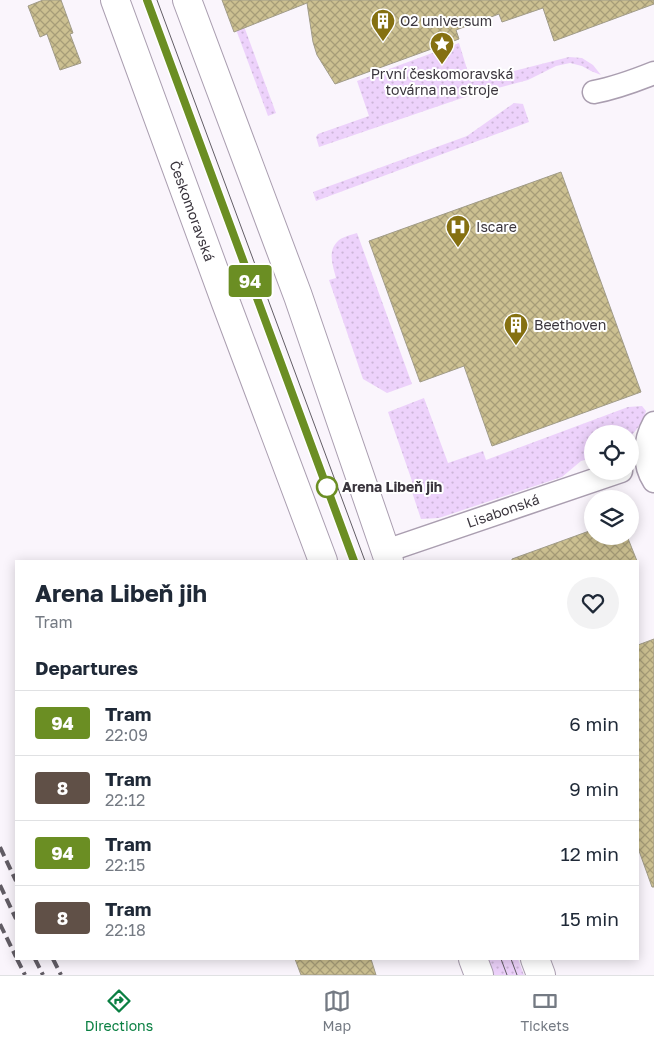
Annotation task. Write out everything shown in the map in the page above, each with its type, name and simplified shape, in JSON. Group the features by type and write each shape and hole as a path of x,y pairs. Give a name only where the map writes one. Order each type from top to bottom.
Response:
{"main road":[{"name":"Českomoravská","path":"115,0 323,560"},
{"path":"187,0 298,296 388,556"},
{"path":"472,960 479,975"},
{"path":"535,960 541,975"}],"street":[{"path":"594,92 637,80 654,73"},
{"path":"643,471 646,446 654,423"},
{"name":"Lisabonská","path":"388,556 596,480"}],"shaded area":[{"path":"235,2 276,113 268,116 227,5"},
{"path":"459,43 471,82 569,57 582,58 593,65 601,75 582,66 570,63 556,66 528,80 468,96 319,147 316,137 318,134 369,116 357,81"},
{"path":"514,103 523,104 529,122 316,201 313,192 467,136"},
{"path":"357,233 412,384 387,393 363,379 329,280 336,278 332,264 332,254 335,245 342,238"},
{"path":"424,398 448,463 483,451 486,460 628,407 642,406 646,411 639,426 584,425 584,460 562,477 439,518 421,519 412,492 412,481 388,412"},
{"path":"487,960 518,960 524,975 493,975"}],"building":[{"path":"43,0 61,0 73,33 70,34 81,63 60,70 47,34 40,37 28,6"},
{"name":"O2 universum","path":"222,0 654,0 654,4 554,41 543,8 502,22 499,14 456,30 459,39 335,84 317,55 307,3 234,32"},
{"path":"561,172 641,392 492,446 464,366 420,382 369,241"},
{"path":"584,533 584,545 631,545 637,560 512,560"},
{"path":"654,639 654,887 652,887 639,851 639,645"},
{"path":"295,960 371,960 376,975 301,975"}],"tram line":[{"path":"147,0 354,560"},
{"name":"94","path":"147,0 354,560"},
{"path":"157,0 365,560"},
{"path":"501,960 507,975"},
{"path":"511,960 517,975"}],"railway":[{"path":"0,847 15,879"},
{"path":"0,885 15,917"},
{"path":"0,924 15,955"},
{"path":"18,960 25,975"},
{"path":"36,960 43,975"},
{"path":"54,960 61,975"}],"place":[{"name":"O2 universum","path":"383,42"},
{"name":"První českomoravská továrna na stroje","path":"442,65"},
{"name":"Iscare","path":"458,248"},
{"name":"Beethoven","path":"516,346"},
{"name":"Arena Libeň jih","path":"327,487"}]}
